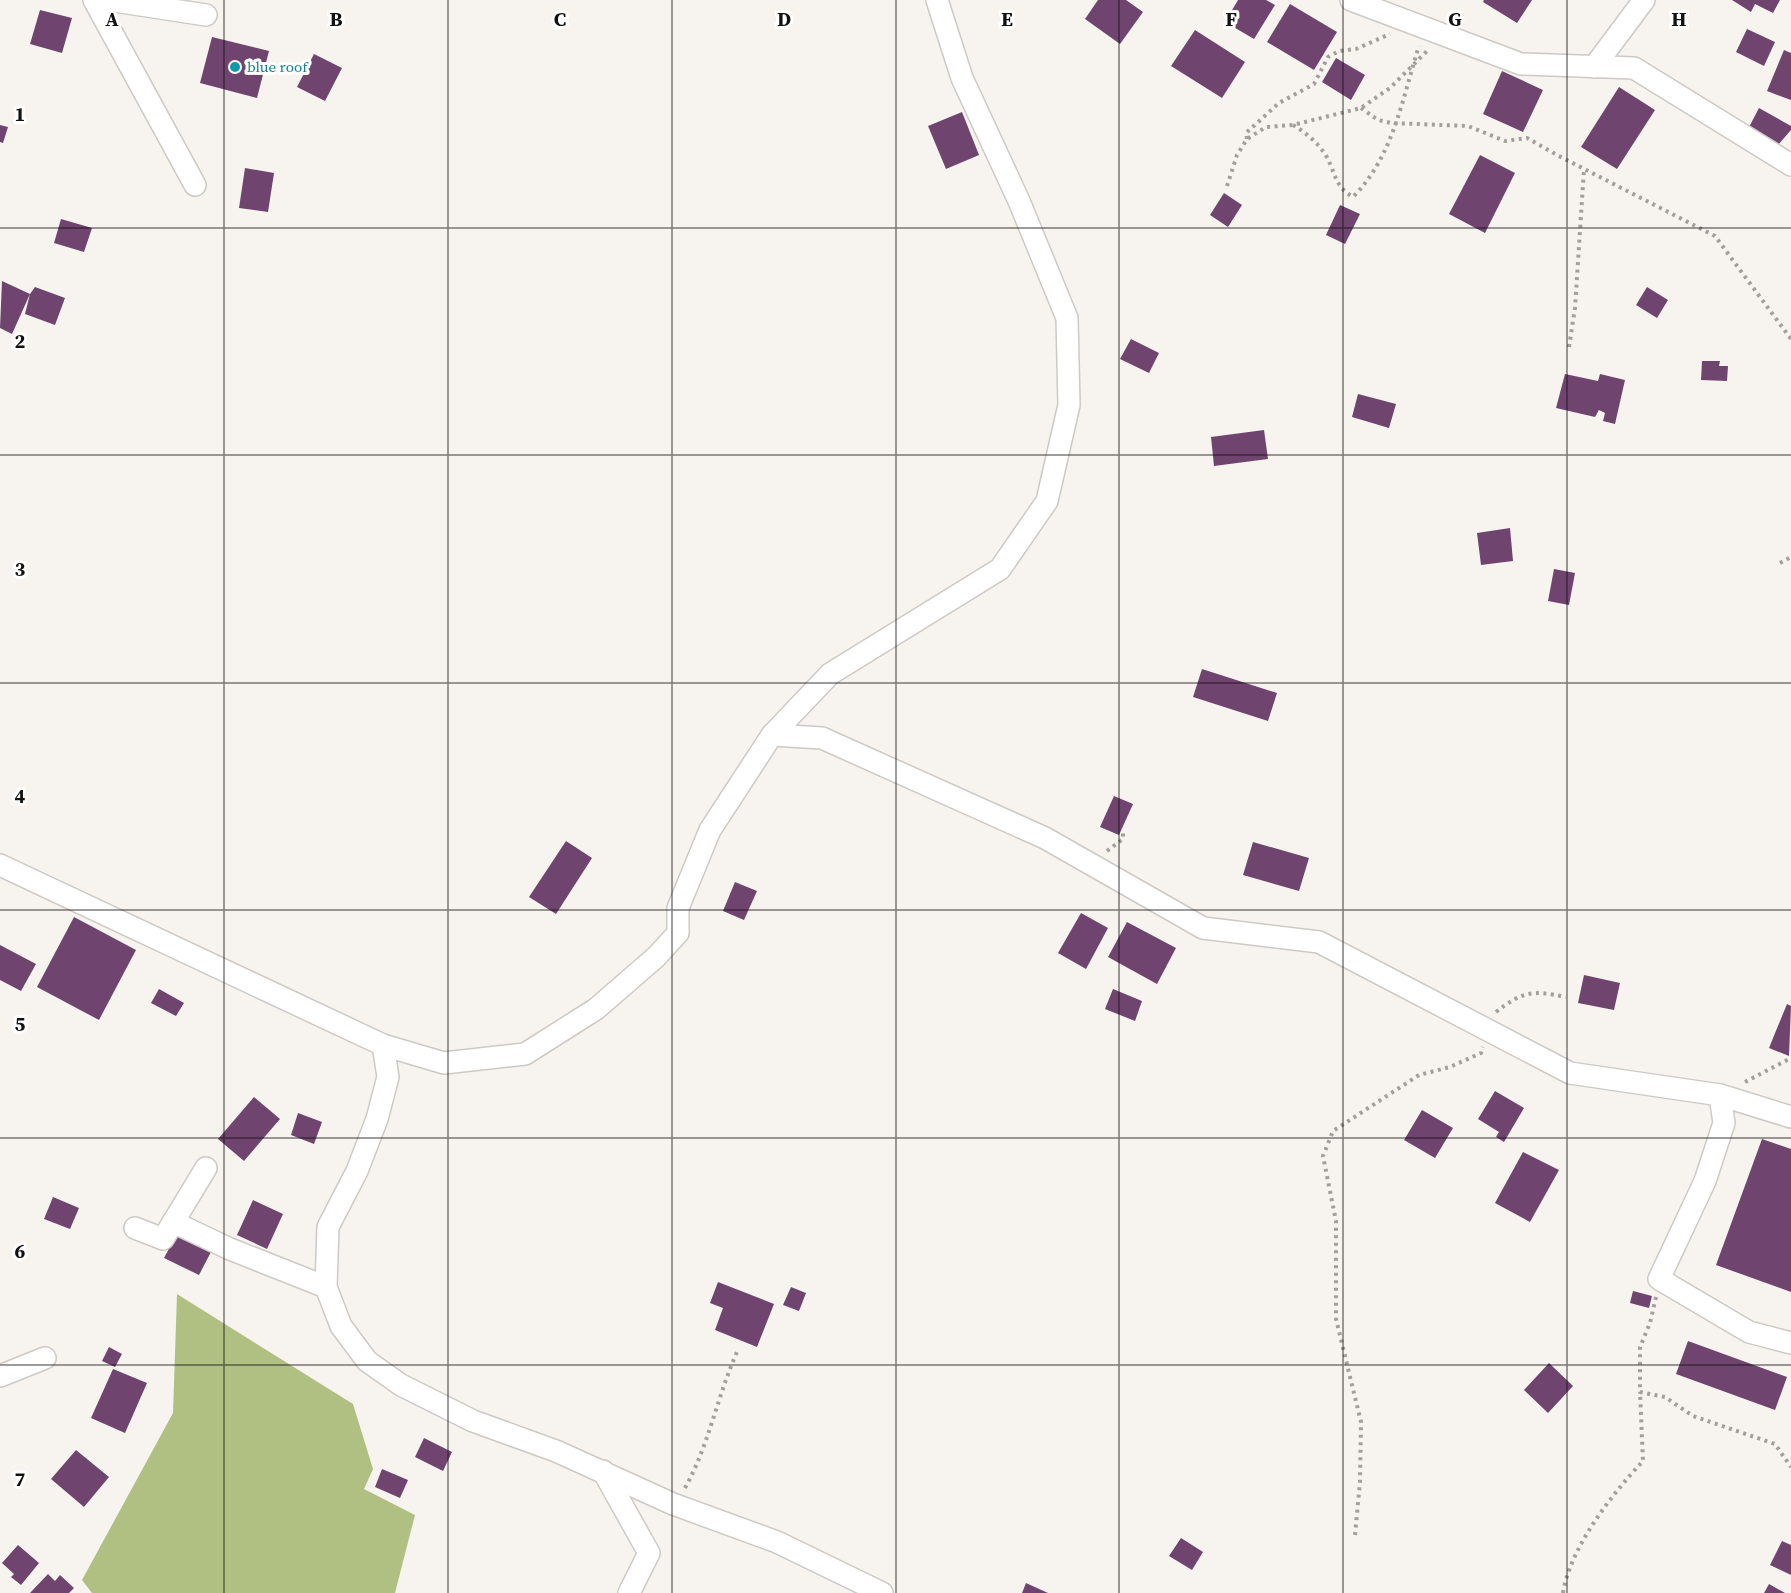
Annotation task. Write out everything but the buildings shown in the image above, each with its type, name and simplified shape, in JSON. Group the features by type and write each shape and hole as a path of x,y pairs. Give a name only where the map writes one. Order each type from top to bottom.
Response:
{"street":[{"path":"94,0 195,185"},
{"path":"108,0 206,15"},
{"path":"0,865 383,1045 444,1063 525,1054 596,1009 656,957 678,933 678,908 710,830 772,735 830,674 1000,569 1047,501 1070,405 1066,318 1019,201 962,78 937,0"},
{"path":"1351,0 1521,64 1634,68 1791,165"},
{"path":"1594,67 1644,0"},
{"path":"772,735 822,738 1045,838 1203,928 1319,942 1570,1073 1720,1095 1791,1117"},
{"path":"383,1045 388,1077 377,1119 357,1171 328,1227 326,1287 341,1326 367,1361 401,1385 473,1421 603,1471 676,1505 777,1542 882,1593"},
{"path":"1720,1095 1724,1123 1705,1181 1659,1279 1749,1332 1791,1343"},
{"path":"135,1227 163,1239 206,1168"},
{"path":"173,1222 230,1249 326,1287"},
{"path":"0,1376 45,1358"},
{"path":"603,1471 649,1553 629,1593"}],"path":[{"path":"1293,125 1305,131 1325,154 1341,190 1353,197 1365,185 1392,138 1424,28"},
{"path":"1227,186 1237,156 1247,139 1266,127 1293,125 1361,108 1390,88 1413,62 1434,44 1424,28"},
{"path":"1247,139 1246,133 1279,103 1314,84 1328,57 1380,39 1424,28"},
{"path":"1361,108 1378,120 1468,126 1505,141 1527,138 1716,236 1791,339"},
{"path":"1569,347 1575,308 1584,169"},
{"path":"1780,563 1791,557"},
{"path":"1355,1535 1360,1482 1361,1422 1336,1319 1336,1221 1323,1156 1333,1131 1419,1075 1450,1066 1481,1053 1490,1033 1495,1013 1516,997 1536,991 1566,997"},
{"path":"1720,1095 1791,1058"},
{"path":"1563,1593 1566,1575 1603,1506 1643,1461 1640,1347 1650,1323 1659,1279"},
{"path":"676,1505 697,1467 711,1431 720,1393 737,1352"},
{"path":"1640,1392 1665,1397 1693,1416 1775,1444 1791,1467"}],"green space":[{"path":"177,1294 353,1404 373,1469 364,1489 415,1515 395,1593 92,1593 82,1580 173,1413"}],"place":[{"name":"blue roof","path":"235,67"}]}
